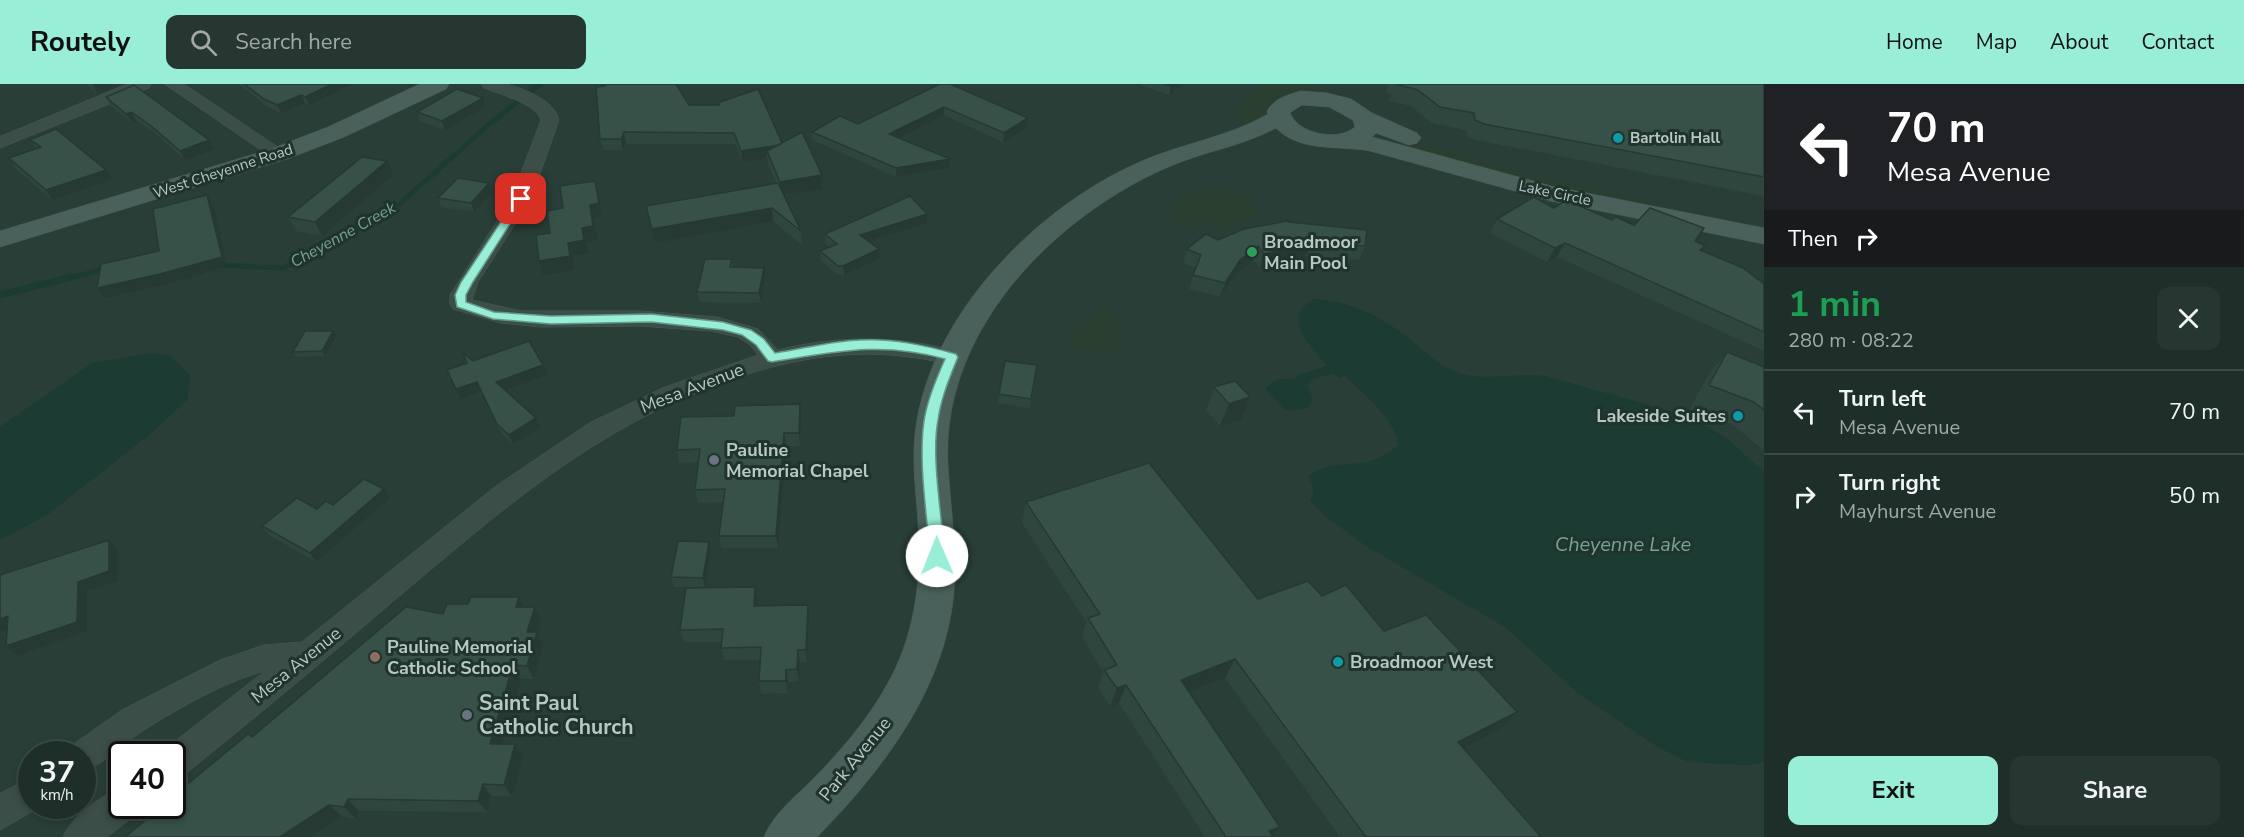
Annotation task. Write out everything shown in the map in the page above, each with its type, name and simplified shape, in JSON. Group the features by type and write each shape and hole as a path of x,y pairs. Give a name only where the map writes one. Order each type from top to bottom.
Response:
{"street":[{"path":"0,143 143,84"},
{"path":"173,84 279,154"},
{"name":"West Cheyenne Road","path":"0,239 279,154 336,132 438,84"},
{"path":"490,84 523,97 548,112 548,131 521,199 467,282 461,295 461,304 502,316 551,320 651,318 723,326 747,333 760,342 772,358"},
{"path":"1345,84 1359,113 1367,123 1363,134 1348,140"},
{"path":"1307,137 1294,131 1279,117 1278,111 1282,105 1310,91"},
{"name":"Lake Circle","path":"1310,91 1359,113 1399,135 1536,175 1764,221"},
{"path":"952,357 982,305 1022,257 1052,231 1126,177 1186,152 1241,137 1279,117"},
{"path":"1241,137 1287,135 1307,137"},
{"name":"Lake Circle","path":"1307,137 1335,141 1348,140 1402,150 1555,194 1764,236"},
{"name":"Mesa Avenue","path":"186,753 486,508 588,436 634,410 682,388 772,358 857,344 891,344 925,349 952,357"},
{"name":"Park Avenue","path":"786,837 824,800 869,748 899,702 918,660 932,618 938,572 930,463 931,421 940,386 952,357"},
{"path":"96,747 133,720 231,669 264,658 307,655"},
{"path":"0,813 18,802"},
{"path":"80,837 108,815"}],"shaded area":[{"path":"1264,84 1307,84 1271,100 1264,116 1252,126 1234,118 1240,106"},
{"path":"1413,142 1537,178 1660,203 1660,206 1611,196 1549,188 1408,148"},
{"path":"1212,189 1228,190 1251,200 1255,210 1253,216 1237,221 1240,225 1225,229 1221,225 1188,226 1176,223 1170,207 1174,202 1189,194"},
{"path":"1092,311 1106,312 1121,324 1122,341 1114,352 1089,354 1071,346 1068,334 1078,323 1093,320"}],"water":[{"name":"Cheyenne Lake","path":"1314,299 1342,304 1369,313 1406,336 1442,364 1459,373 1479,377 1545,376 1695,420 1725,437 1764,472 1764,762 1747,765 1688,762 1656,746 1579,694 1505,627 1366,546 1325,516 1310,501 1314,491 1309,476 1315,471 1330,466 1374,460 1399,445 1385,416 1345,376 1340,378 1332,373 1312,380 1308,385 1313,400 1308,407 1301,410 1285,410 1266,389 1275,381 1294,379 1298,375 1327,366 1307,341 1299,323 1299,315 1304,307"},
{"path":"152,353 171,356 190,375 188,399 149,435 47,515 0,540 0,427 92,363"}],"building":[{"path":"244,84 332,84 305,97 301,95 277,105 264,99"},
{"path":"605,84 676,84 689,105 719,105 720,102 758,89 782,143 741,151 734,133 624,132 621,139 600,139 596,87 605,86"},
{"path":"940,84 950,84 1028,118 1004,133 944,107 889,134 950,159 896,168 812,132 840,116 858,124"},
{"name":"Bartolin Hall","path":"1395,84 1764,84 1764,177 1484,124 1475,120 1474,113 1440,107 1418,90"},
{"path":"134,85 209,140 180,151 150,125 131,112 126,114 106,97"},
{"path":"457,89 483,98 442,121 417,112"},
{"path":"56,129 106,170 46,190 9,158 41,147 30,140"},
{"path":"802,132 822,175 780,182 767,151"},
{"path":"362,157 387,161 315,222 288,217"},
{"path":"458,178 489,183 471,203 438,198"},
{"path":"595,181 599,203 590,205 593,226 582,228 584,240 568,243 570,256 539,261 536,235 550,233 547,211 563,208 560,186"},
{"path":"778,183 801,231 772,208 652,229 646,206"},
{"path":"207,195 222,257 97,288 101,264 159,251 153,209"},
{"path":"910,196 927,214 860,235 879,249 843,266 838,266 820,251 837,244 825,234"},
{"path":"1534,197 1554,208 1566,200 1612,220 1616,217 1634,225 1650,208 1704,228 1695,241 1705,246 1700,250 1743,268 1764,284 1764,332 1565,243 1555,248 1497,219"},
{"path":"1293,220 1289,222 1367,230 1365,246 1312,243 1264,254 1258,246 1240,260 1225,283 1193,275 1201,255 1187,249 1206,234 1218,240 1244,229"},
{"path":"705,259 732,259 730,267 764,268 759,293 697,292"},
{"path":"305,331 333,331 322,351 293,352"},
{"path":"529,341 543,365 496,382 536,418 509,435 497,424 477,382 456,389 447,370 467,363 463,353 473,361"},
{"path":"1727,352 1764,367 1764,410 1754,402 1709,385"},
{"path":"1005,361 1037,365 1031,399 999,394"},
{"path":"1235,381 1250,397 1229,404 1214,387"},
{"path":"800,404 799,433 784,433 776,536 719,536 725,489 695,490 700,449 677,450 681,417 734,416 735,406"},
{"name":"Broadmoor West","path":"1149,463 1258,599 1308,581 1322,596 1346,585 1384,631 1426,615 1517,712 1458,742 1541,837 1366,837 1235,659 1181,680 1280,827 1269,831 1273,837 1226,837 1126,685 1117,688 1104,670 1117,665 1088,618 1100,614 1026,502"},
{"path":"364,479 384,489 310,553 262,526 297,498 317,509 326,501 333,505"},
{"path":"109,540 109,571 78,582 77,622 6,646 8,616 0,619 0,575"},
{"path":"678,541 709,542 703,578 671,577"},
{"path":"755,587 754,606 808,605 806,650 798,650 797,669 786,670 786,681 759,681 761,647 721,648 723,629 680,630 686,588"},
{"path":"471,597 519,597 516,607 535,607 527,632 537,632 527,666 513,665 490,744 515,744 504,785 483,784 478,801 348,799 344,807 329,805 280,837 125,837 147,819 186,819 186,785 248,734 252,737 406,607 443,614 447,604 468,604"}],"waterway":[{"name":"Cheyenne Creek","path":"219,265 283,268 395,208 487,126 540,84"},
{"name":"Cheyenne Creek","path":"66,279 109,268"},
{"name":"Cheyenne Creek","path":"0,295 72,277"}],"place":[{"name":"Bartolin Hall","path":"1618,138"},
{"name":"Broadmoor Main Pool","path":"1252,252"},
{"name":"Lakeside Suites","path":"1738,416"},
{"name":"Pauline Memorial Chapel","path":"714,460"},
{"name":"Pauline Memorial Catholic School","path":"375,657"},
{"name":"Broadmoor West","path":"1338,662"},
{"name":"Saint Paul Catholic Church","path":"467,715"}],"route":[{"path":"521,199 503,230 467,282 461,295 461,304 493,315 551,320 651,318 723,326 747,333 760,342 772,358 857,344 891,344 925,349 952,357 940,386 931,421 930,463 937,556"}]}
